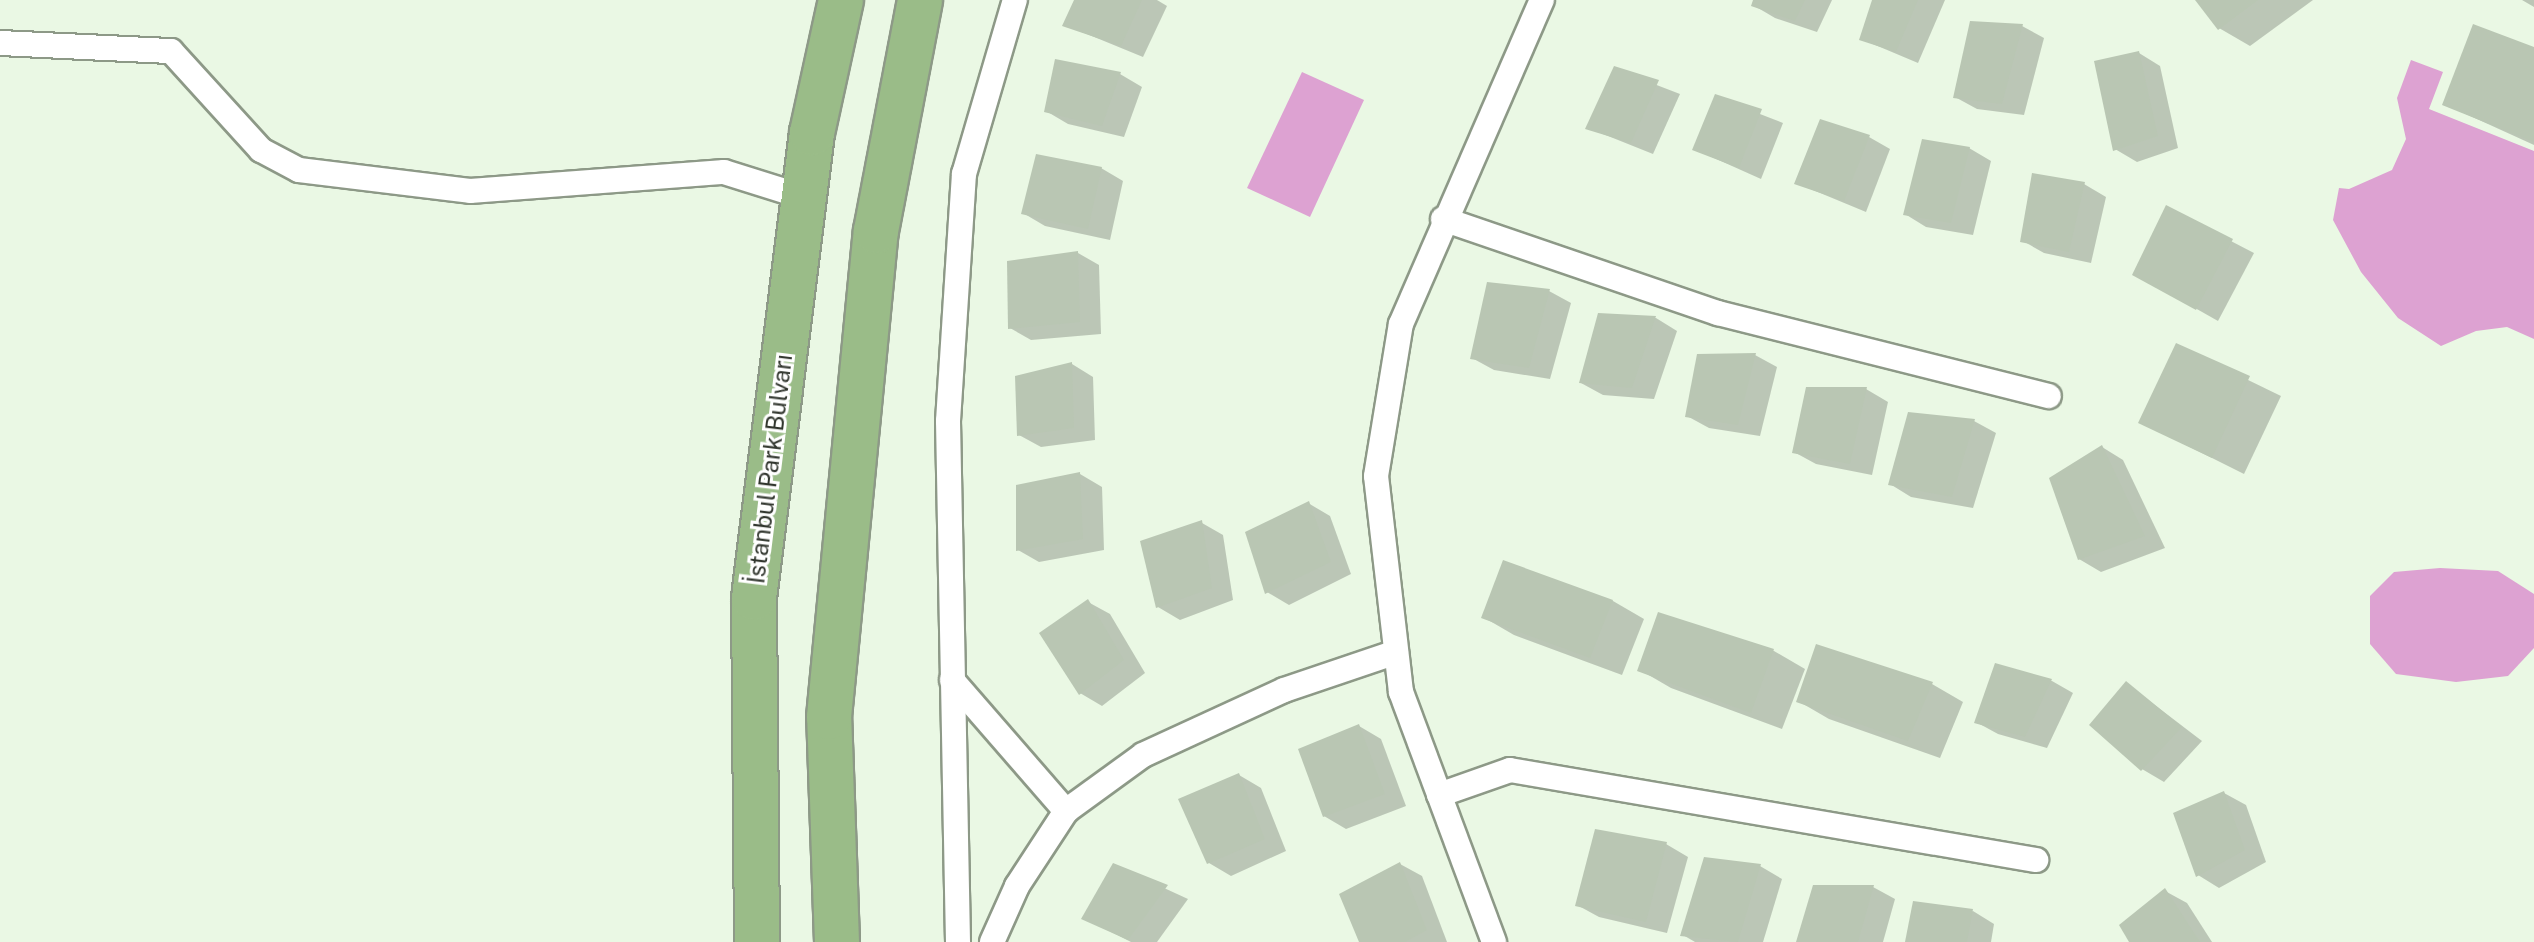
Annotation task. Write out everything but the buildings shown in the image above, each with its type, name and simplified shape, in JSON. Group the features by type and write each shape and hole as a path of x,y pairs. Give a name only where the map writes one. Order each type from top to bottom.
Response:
{"highway":[{"name":"İstanbul Park Bulvarı","path":"757,942 754,598 804,197 841,0"},
{"path":"837,942 830,702 876,231 920,0"}],"lane":[{"path":"958,942 948,421 964,174 1015,0"},
{"path":"1494,942 1401,692 1376,476 1401,324 1443,219 1542,0"},
{"path":"0,43 171,51 261,150 299,170 470,191 724,172 804,197"},
{"path":"1443,219 1718,313 2049,396"},
{"path":"992,942 1017,886 1066,811 1143,755 1284,690 1396,652"},
{"path":"952,680 1066,811"},
{"path":"1439,795 1510,770 2036,860"}],"shaded area":[{"path":"2411,60 2443,72 2429,109 2534,151 2534,339 2507,327 2476,331 2441,346 2398,318 2361,272 2333,220 2339,188 2349,189 2392,170 2406,139 2397,98"},
{"path":"1302,72 1364,100 1310,217 1247,188"},
{"path":"2440,568 2498,571 2534,594 2534,648 2508,676 2456,682 2396,674 2370,644 2370,596 2394,572"}]}
